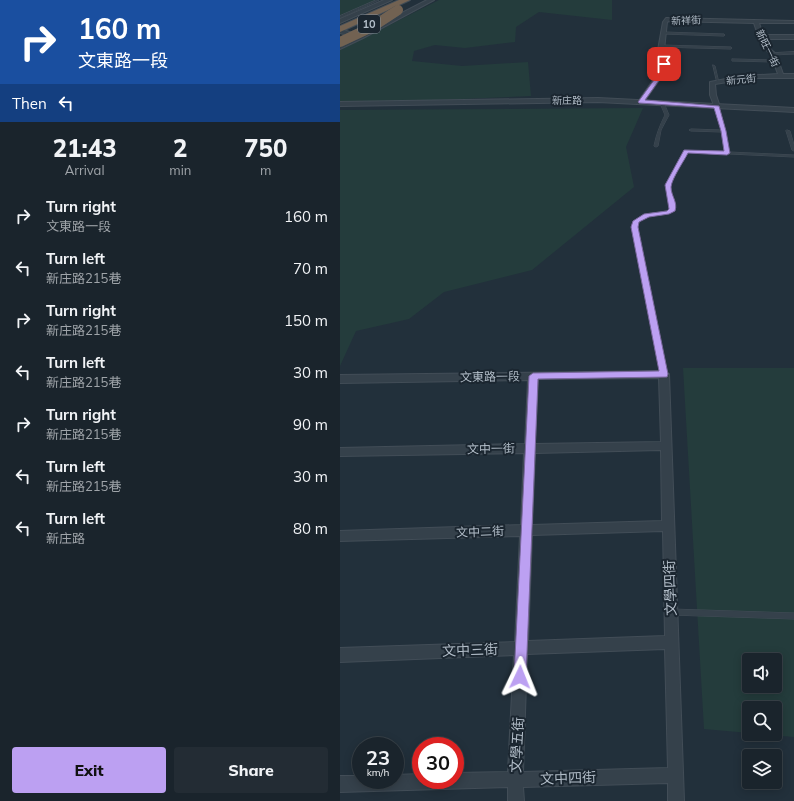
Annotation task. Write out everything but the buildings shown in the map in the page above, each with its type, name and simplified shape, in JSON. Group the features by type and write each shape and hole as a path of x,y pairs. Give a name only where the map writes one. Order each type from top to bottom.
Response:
{"highway":[{"name":"10","path":"340,30 406,0"},
{"name":"10","path":"340,39 420,0"},
{"path":"340,42 372,26 398,10"}],"street":[{"path":"340,21 389,0"},
{"path":"340,47 431,0"},
{"name":"新祥街","path":"641,102 659,76 664,64 661,50 665,22 668,19 794,22"},
{"name":"新旺一街","path":"756,21 761,37 770,53 773,54 774,61 781,75"},
{"path":"340,30 361,36"},
{"path":"761,37 794,37"},
{"path":"340,39 351,42"},
{"name":"新元街","path":"717,107 713,95 712,83 781,75 794,76"},
{"name":"新庄路","path":"340,104 546,100 641,102 794,110"},
{"name":"文東路一段","path":"340,379 664,374"},
{"name":"文學四街","path":"664,374 676,801"},
{"name":"文學五街","path":"516,801 515,779 533,376"},
{"name":"文中一街","path":"340,452 666,446"},
{"name":"文中二街","path":"340,536 668,526"},
{"name":"文中三街","path":"340,655 672,642"},
{"name":"文中四街","path":"340,784 675,775"}],"lane":[{"path":"340,17 378,0"},
{"path":"664,33 724,35"},
{"path":"662,46 731,48"},
{"path":"773,54 794,53"},
{"path":"733,60 774,61"},
{"path":"714,66 718,82"},
{"path":"656,146 660,126 667,115 662,103"},
{"path":"717,107 724,131 727,153"},
{"path":"691,130 724,131"},
{"path":"788,131 794,150"},
{"path":"664,374 635,227 636,221 647,215 669,212 673,210 668,185 686,151 794,156"},
{"path":"670,612 794,616"}],"green space":[{"path":"340,0 379,0 340,17"},
{"path":"439,0 612,0 612,20 539,12 516,27 515,42 465,48 435,45 414,51 412,61 462,66 528,62 531,96 340,104 340,50"},
{"path":"643,108 626,147 634,187 532,270 444,292 409,319 356,331 340,366 340,110"},
{"path":"683,368 794,368 794,737 782,736 782,701 742,701 742,732 704,729"}],"route":[{"path":"520,677 533,376 664,374 635,227 636,221 647,215 669,212 673,210 668,185 686,151 727,153 724,131 717,107 641,102 648,94 659,76 664,64"}]}
